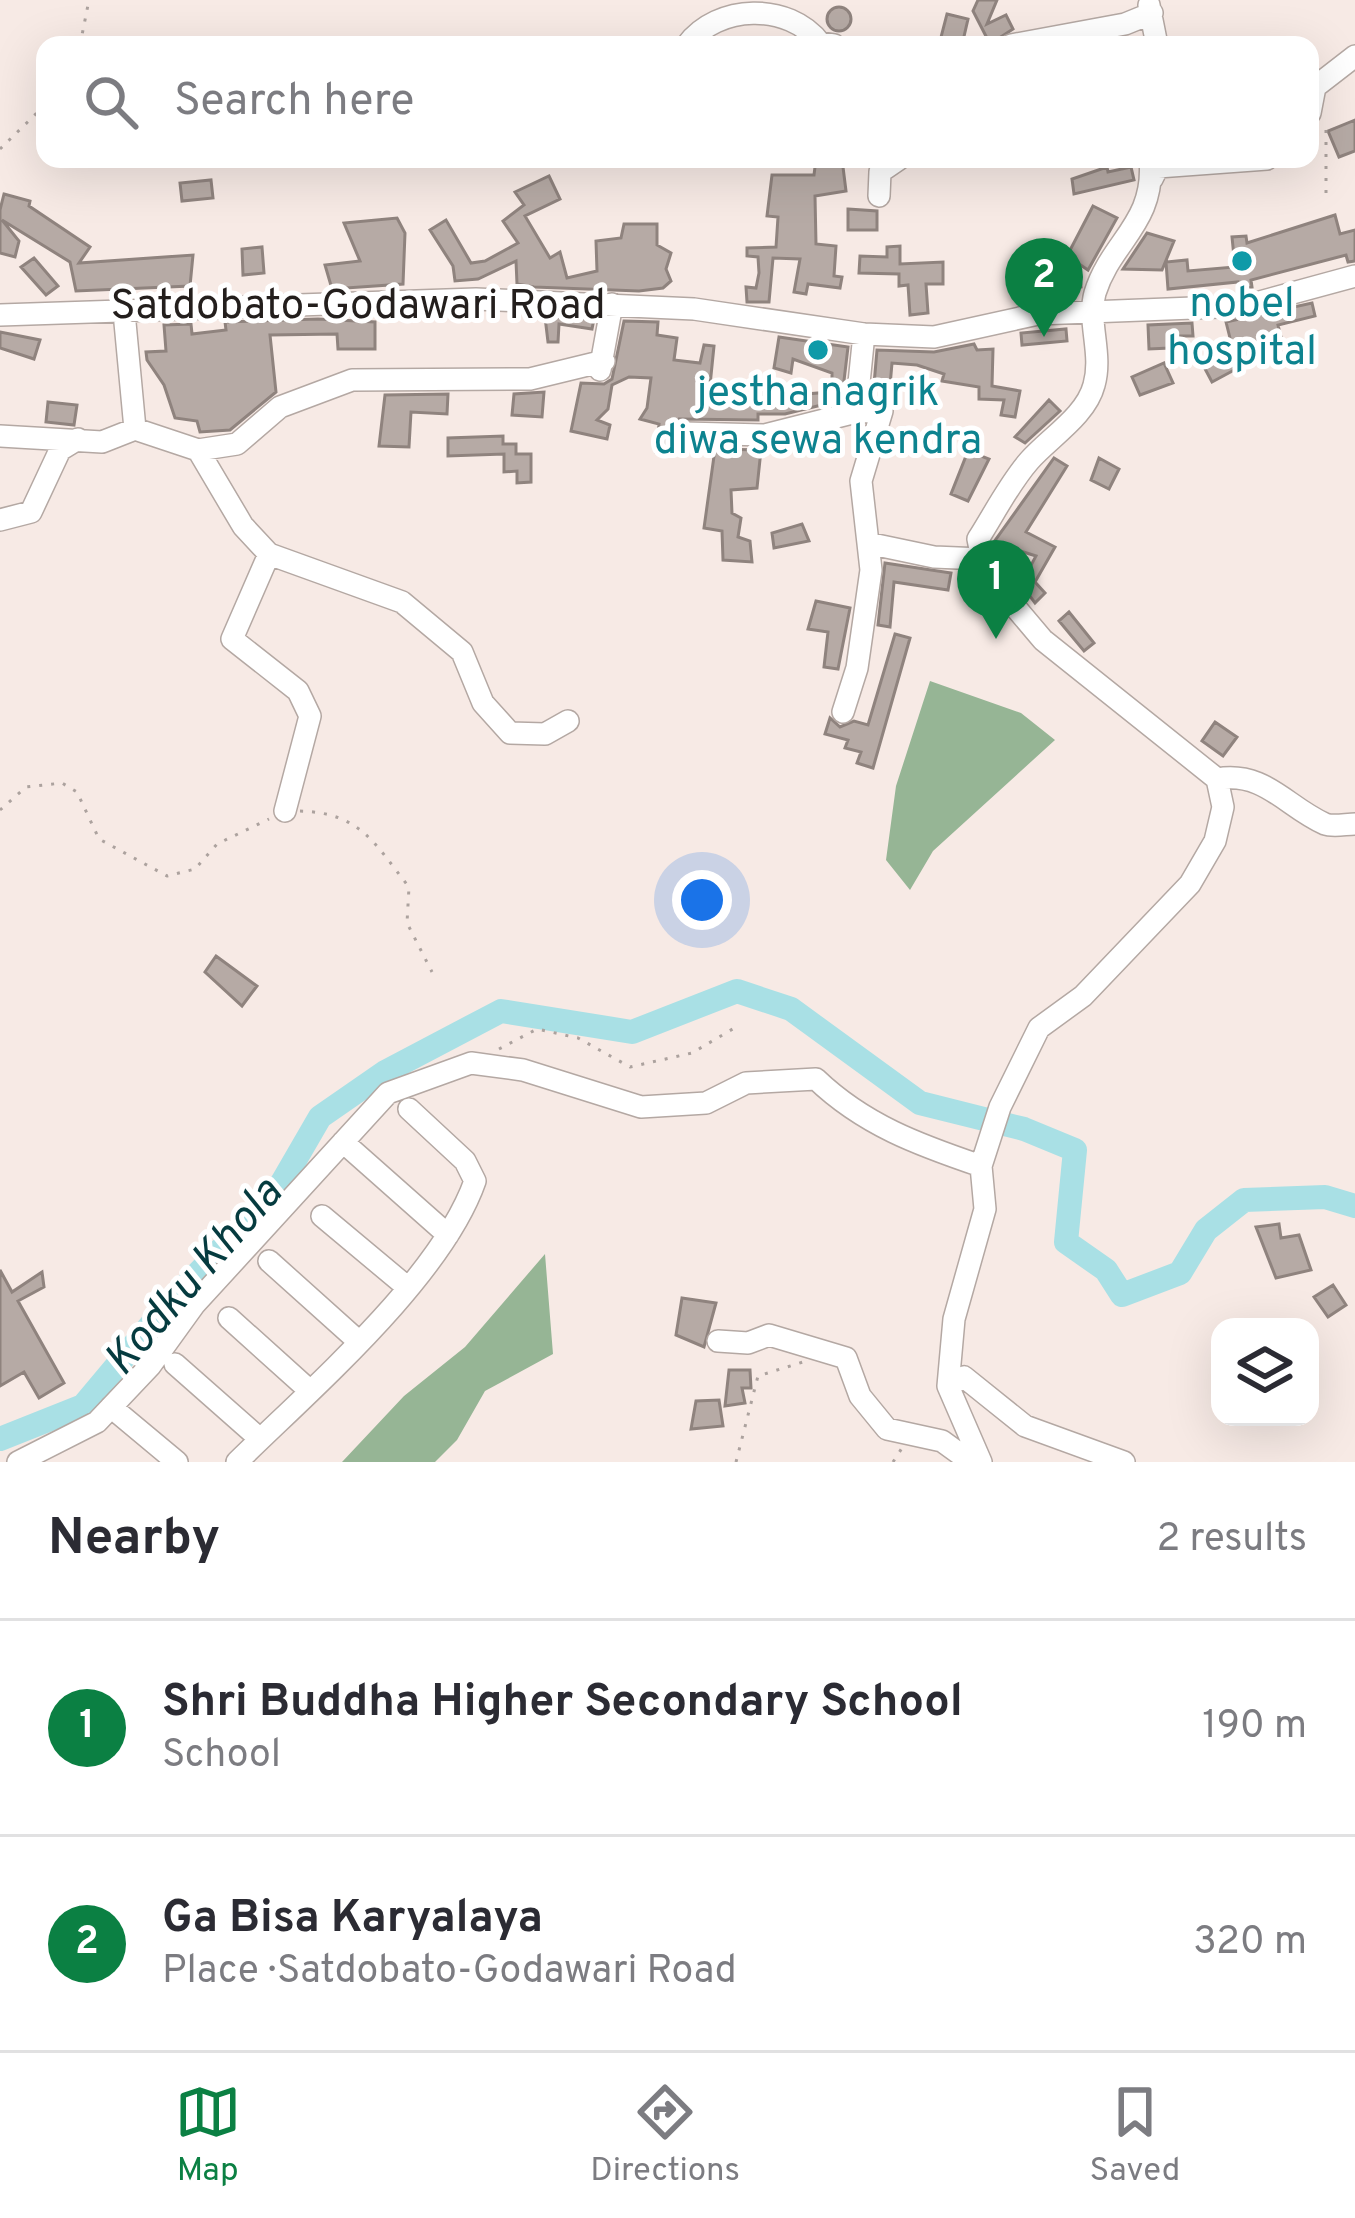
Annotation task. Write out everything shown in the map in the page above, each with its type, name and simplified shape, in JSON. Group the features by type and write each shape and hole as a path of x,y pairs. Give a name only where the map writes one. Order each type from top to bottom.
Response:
{"street":[{"path":"1060,36 1125,24 1153,5 1155,36"},
{"path":"694,36 702,27 742,13 778,17 808,28 814,36"},
{"path":"1319,84 1355,56"},
{"path":"879,196 880,172 886,168"},
{"path":"981,1462 948,1387 954,1318 985,1209 981,1166 1000,1107 1039,1028 1083,996 1190,884 1215,841 1223,807 1217,779 1043,640 982,559 978,539 1025,465 1088,402 1099,362 1095,293 1141,219 1151,169"},
{"name":"Satdobato-Godawari Road","path":"0,314 476,299 733,312 864,334 948,336 1038,314 1245,306 1355,277"},
{"path":"0,436 102,442 135,429 198,450 237,444 280,407 352,380 530,379 601,369 612,304"},
{"path":"124,312 135,387 135,429"},
{"path":"856,412 864,334"},
{"path":"685,433 765,435 856,412 882,411 861,481 872,544 856,668 843,712"},
{"path":"0,520 31,512 60,450 79,440"},
{"path":"198,450 243,526 269,554 402,602 462,652 483,703 510,733 545,734 568,721"},
{"path":"872,544 934,557 982,559"},
{"path":"269,554 232,638 298,691 310,716 285,811"},
{"path":"1217,779 1239,775 1328,825 1355,824"},
{"path":"18,1462 97,1423 194,1305 388,1093 471,1064 523,1070 641,1107 706,1103 746,1083 816,1079 849,1110 886,1131 981,1166"},
{"path":"237,1462 406,1287 448,1235 476,1181 465,1161 409,1109"},
{"path":"343,1142 448,1235"},
{"path":"322,1216 406,1287"},
{"path":"268,1261 357,1340"},
{"path":"229,1318 309,1390"},
{"path":"718,1341 748,1343 770,1335 846,1358 860,1396 887,1429 942,1441 971,1462"},
{"path":"175,1364 260,1439"},
{"path":"948,1387 964,1377 1025,1426 1124,1462"},
{"path":"111,1408 177,1462"}],"path":[{"path":"82,36 89,0"},
{"path":"0,149 36,114"},
{"path":"1319,119 1327,126 1326,193"},
{"path":"0,810 26,788 62,784 77,792 99,839 167,876 195,869 218,844 285,811 335,812 365,831 409,887 407,922 433,972"},
{"path":"471,1064 537,1029 578,1038 630,1067 692,1053 736,1027"},
{"path":"736,1462 758,1376 833,1352"}],"green space":[{"path":"930,681 1021,713 1055,740 933,851 910,890 886,860 896,786"},
{"path":"545,1254 553,1354 485,1391 457,1440 435,1462 342,1462 404,1396 465,1347"}],"building":[{"path":"978,0 997,0 987,24 1006,15 1013,29 1002,36 986,36 973,11"},
{"path":"839,7 851,19 839,31 827,19"},
{"path":"947,14 968,19 964,36 941,36"},
{"path":"1355,120 1355,151 1339,157 1328,131"},
{"path":"815,168 843,168 846,191 815,196 816,244 836,246 834,276 842,277 840,288 808,284 806,294 794,292 800,259 773,258 769,302 747,302 746,287 756,288 759,273 758,257 747,256 747,248 776,247 778,217 767,216 772,175 814,175"},
{"path":"1104,168 1108,172 1131,168 1134,180 1074,194 1072,179"},
{"path":"549,176 560,199 525,216 550,258 560,252 567,278 597,271 596,241 621,238 624,224 657,224 657,245 671,253 666,269 671,281 663,288 639,291 534,287 517,284 516,261 478,279 455,281 453,266 430,230 446,220 471,263 485,261 518,243 503,221 524,205 515,192"},
{"path":"211,180 213,198 182,201 180,183"},
{"path":"4,194 30,201 29,206 90,247 79,263 193,255 190,286 76,291 70,262 2,220 19,241 15,257 0,253 0,210"},
{"path":"1093,206 1117,218 1088,270 1079,264 1081,287 1063,290 1064,296 1036,299 1032,257 1039,257 1038,245 1050,243 1054,281"},
{"path":"848,209 877,211 877,230 848,230"},
{"path":"1335,215 1340,234 1355,230 1355,261 1348,262 1346,255 1251,280 1252,287 1239,290 1238,282 1168,289 1166,262 1187,260 1188,271 1235,267 1232,237 1246,236 1247,243"},
{"path":"397,218 405,233 403,284 332,289 325,265 360,261 344,223"},
{"path":"1147,233 1174,241 1162,270 1123,269"},
{"path":"900,246 900,264 943,262 943,284 926,284 928,313 910,315 908,285 899,286 899,274 859,273 860,256 887,257 887,247"},
{"path":"262,247 264,273 243,275 242,249"},
{"path":"34,258 58,286 46,295 21,267"},
{"path":"1312,303 1315,316 1278,325 1282,341 1232,346 1226,322"},
{"path":"545,317 594,319 592,329 559,324 558,342 548,342"},
{"path":"624,321 658,322 657,335 677,338 674,360 700,363 704,345 714,346 708,405 745,403 745,395 756,395 757,390 769,390 769,397 843,391 842,400 785,414 758,414 758,420 679,419 670,434 686,452 656,452 659,424 640,419 647,408 651,378 629,377 612,385 608,409 597,420 610,425 607,439 571,431 581,383 604,384 612,379"},
{"path":"225,322 375,322 375,349 338,349 337,334 270,335 276,392 230,430 200,432 197,421 175,418 164,385 147,360 146,352 166,351 164,325 191,324 192,334 226,330"},
{"path":"1192,323 1193,336 1170,336 1170,348 1149,349 1148,325"},
{"path":"1066,329 1067,341 1022,345 1021,333"},
{"path":"0,332 40,340 34,359 0,348"},
{"path":"779,337 848,347 843,389 832,386 832,373 793,359 791,373 774,368"},
{"path":"974,344 977,350 993,349 992,386 1020,391 1015,417 1001,415 1004,400 979,399 979,387 942,381 944,374 917,365 892,363 890,386 875,384 873,396 877,350 934,352"},
{"path":"1229,351 1238,368 1212,382 1203,365"},
{"path":"1164,363 1173,383 1140,395 1132,377"},
{"path":"544,392 542,417 512,415 514,394"},
{"path":"448,394 447,414 411,412 409,447 379,446 385,395"},
{"path":"1049,400 1060,411 1025,443 1015,437"},
{"path":"48,402 77,405 74,425 46,422"},
{"path":"503,436 503,444 516,444 516,454 531,454 531,482 517,483 517,471 504,472 504,454 448,456 448,438"},
{"path":"715,449 761,450 757,488 731,490 732,513 741,518 738,537 750,541 752,562 723,560 722,531 704,528"},
{"path":"968,451 989,459 968,501 951,494"},
{"path":"1054,458 1067,466 1026,532 1055,547 1035,582 1045,593 1035,603 1021,584 1036,556 1014,549 1001,557 994,542"},
{"path":"1099,458 1119,469 1109,489 1091,480"},
{"path":"802,524 809,541 774,548 772,533"},
{"path":"885,563 951,573 948,590 894,582 890,627 878,625"},
{"path":"816,601 850,608 838,669 824,667 828,632 808,629"},
{"path":"1069,612 1094,643 1084,651 1059,621"},
{"path":"895,634 910,638 873,768 857,763 861,752 845,748 848,740 825,734 830,718 840,727 854,721 868,725"},
{"path":"1215,722 1237,737 1223,756 1202,741"},
{"path":"216,956 257,986 242,1006 205,972"},
{"path":"1279,1224 1281,1238 1299,1235 1311,1270 1276,1278 1256,1227"},
{"path":"0,1270 12,1292 42,1272 44,1287 18,1301 64,1383 39,1398 24,1372 0,1386"},
{"path":"1333,1285 1346,1305 1328,1317 1314,1297"},
{"path":"682,1298 716,1303 704,1347 676,1335"},
{"path":"729,1370 750,1370 751,1388 742,1388 745,1403 725,1406"},
{"path":"719,1400 723,1426 691,1429 696,1401"}],"waterway":[{"name":"Kodku Khola","path":"0,1439 83,1406 171,1301 276,1193 320,1117 385,1072 501,1011 632,1032 737,991 791,1009 920,1103 1024,1129 1075,1150 1066,1242 1106,1270 1122,1295 1180,1273 1206,1230 1244,1200 1325,1197 1355,1206"}],"place":[{"name":"nobel hospital","path":"1242,261"},
{"name":"Ga Bisa Karyalaya","path":"1044,337"},
{"name":"jestha nagrik diwa sewa kendra","path":"818,350"},
{"name":"Shri Buddha Higher Secondary School","path":"996,639"}]}
